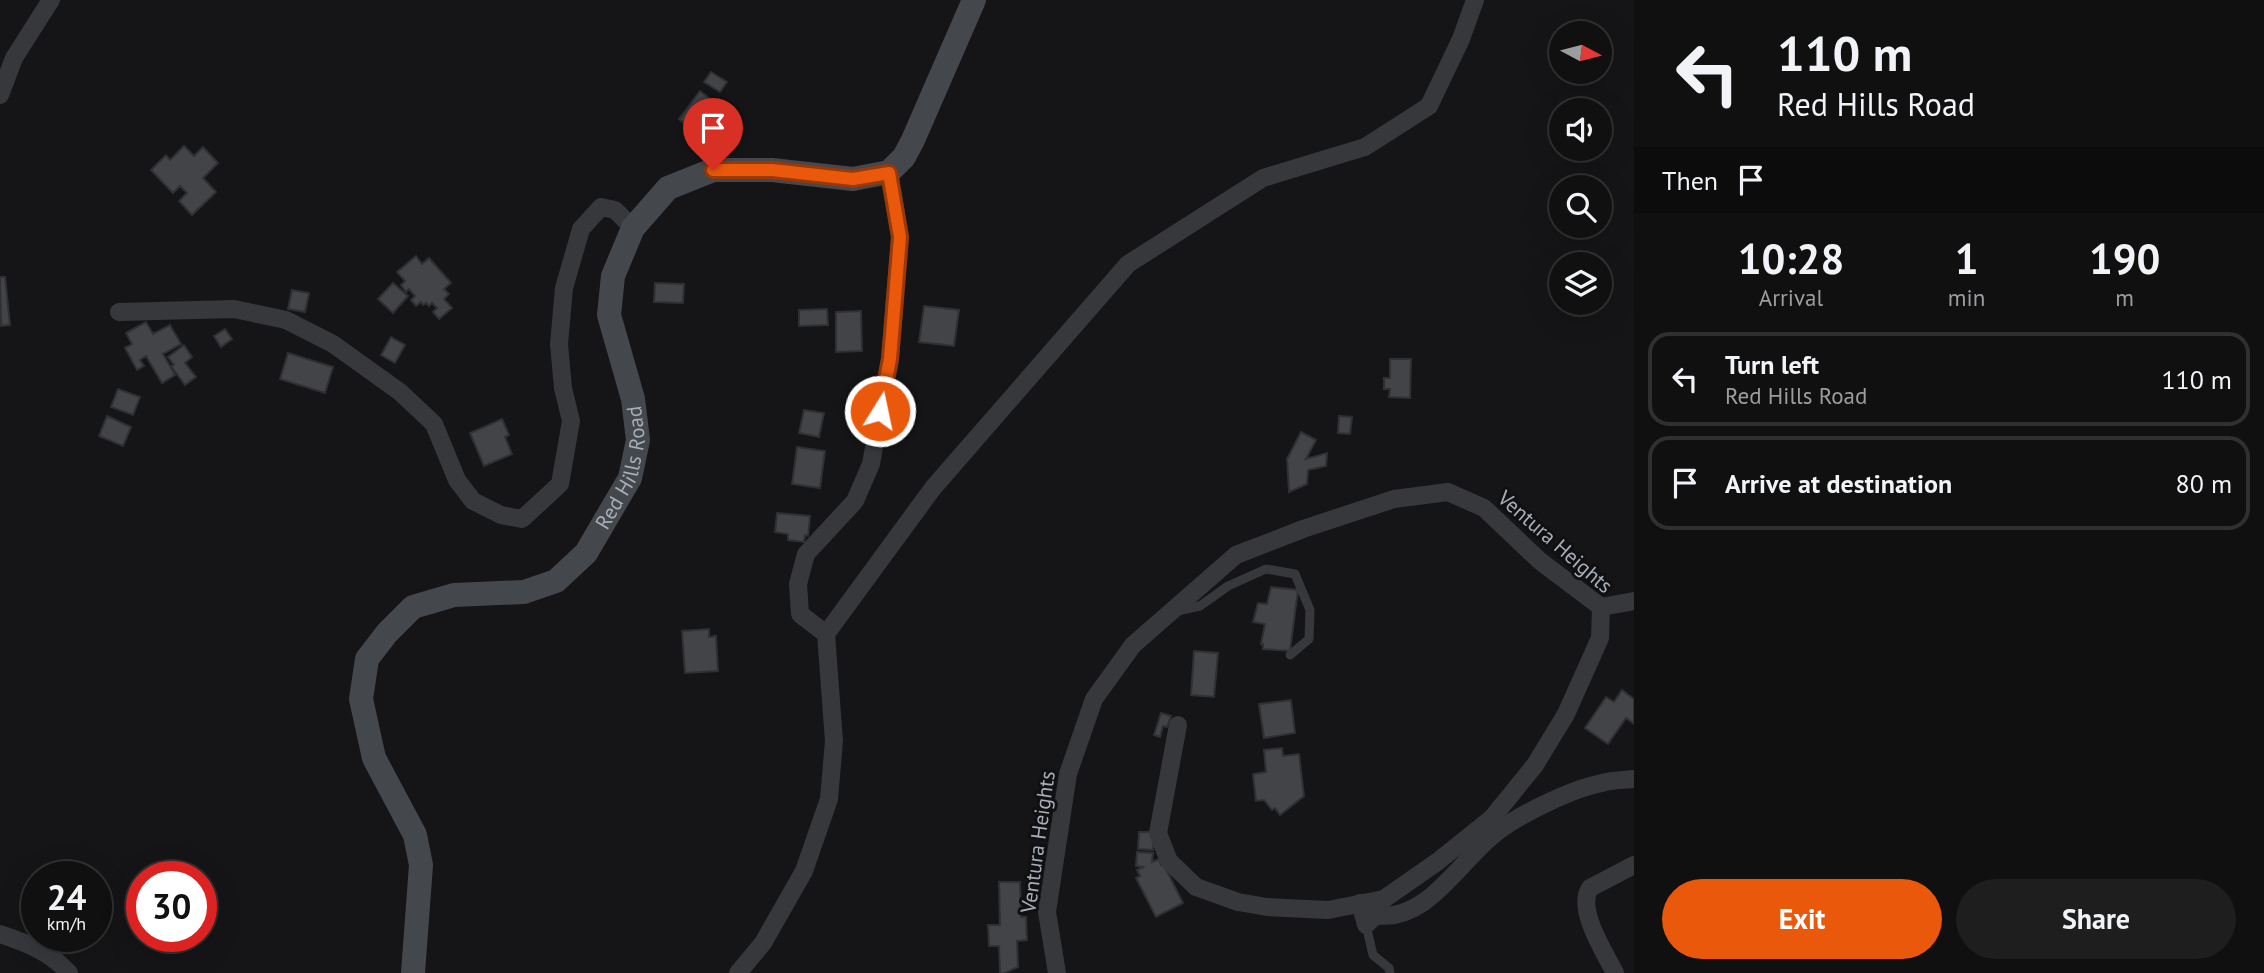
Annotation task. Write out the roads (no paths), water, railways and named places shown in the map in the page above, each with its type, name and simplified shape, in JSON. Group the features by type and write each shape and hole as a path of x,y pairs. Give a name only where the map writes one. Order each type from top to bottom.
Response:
{"main road":[{"path":"889,173 904,157 913,140 974,0"},
{"name":"Red Hills Road","path":"413,973 421,865 415,835 374,758 360,699 367,659 387,633 413,607 454,595 524,592 555,581 586,553 630,478 638,440 634,399 609,315 614,276 633,228 667,188 713,170 772,170 853,179 889,173"}],"street":[{"path":"0,95 14,58 51,0"},
{"path":"738,973 763,943 804,871 830,799 834,741 826,634 933,488 1128,264 1264,178 1365,147 1429,106 1461,39 1475,0"},
{"path":"826,634 800,614 798,584 806,554 855,502 871,464 890,359 900,237 889,173"},
{"path":"118,312 234,309 286,320 310,332 333,344 400,392 434,424 457,480 473,501 501,515 522,519 561,485 570,421 563,388 559,344 564,288 581,229 601,207 615,210 633,228"},
{"name":"Ventura Heights","path":"1057,973 1047,912 1068,774 1094,699 1133,645 1236,555 1303,528 1394,499 1448,492 1484,508 1540,561 1601,607 1600,638 1566,714 1535,765 1492,818 1437,862 1384,899 1328,910 1238,902 1196,887 1169,862 1158,833 1178,725"},
{"path":"1601,607 1634,601"},
{"path":"1360,903 1366,925 1376,915 1391,917 1408,912 1453,878 1491,837 1519,818 1588,786 1634,779"},
{"path":"1615,973 1592,926 1585,903 1586,893 1590,888 1634,865"},
{"path":"0,934 25,942 55,958 69,973"}],"lane":[{"path":"1168,614 1200,606 1228,586 1266,569 1294,574 1310,610 1309,639 1290,655"},
{"path":"1366,925 1373,954 1389,968 1390,973"}]}
